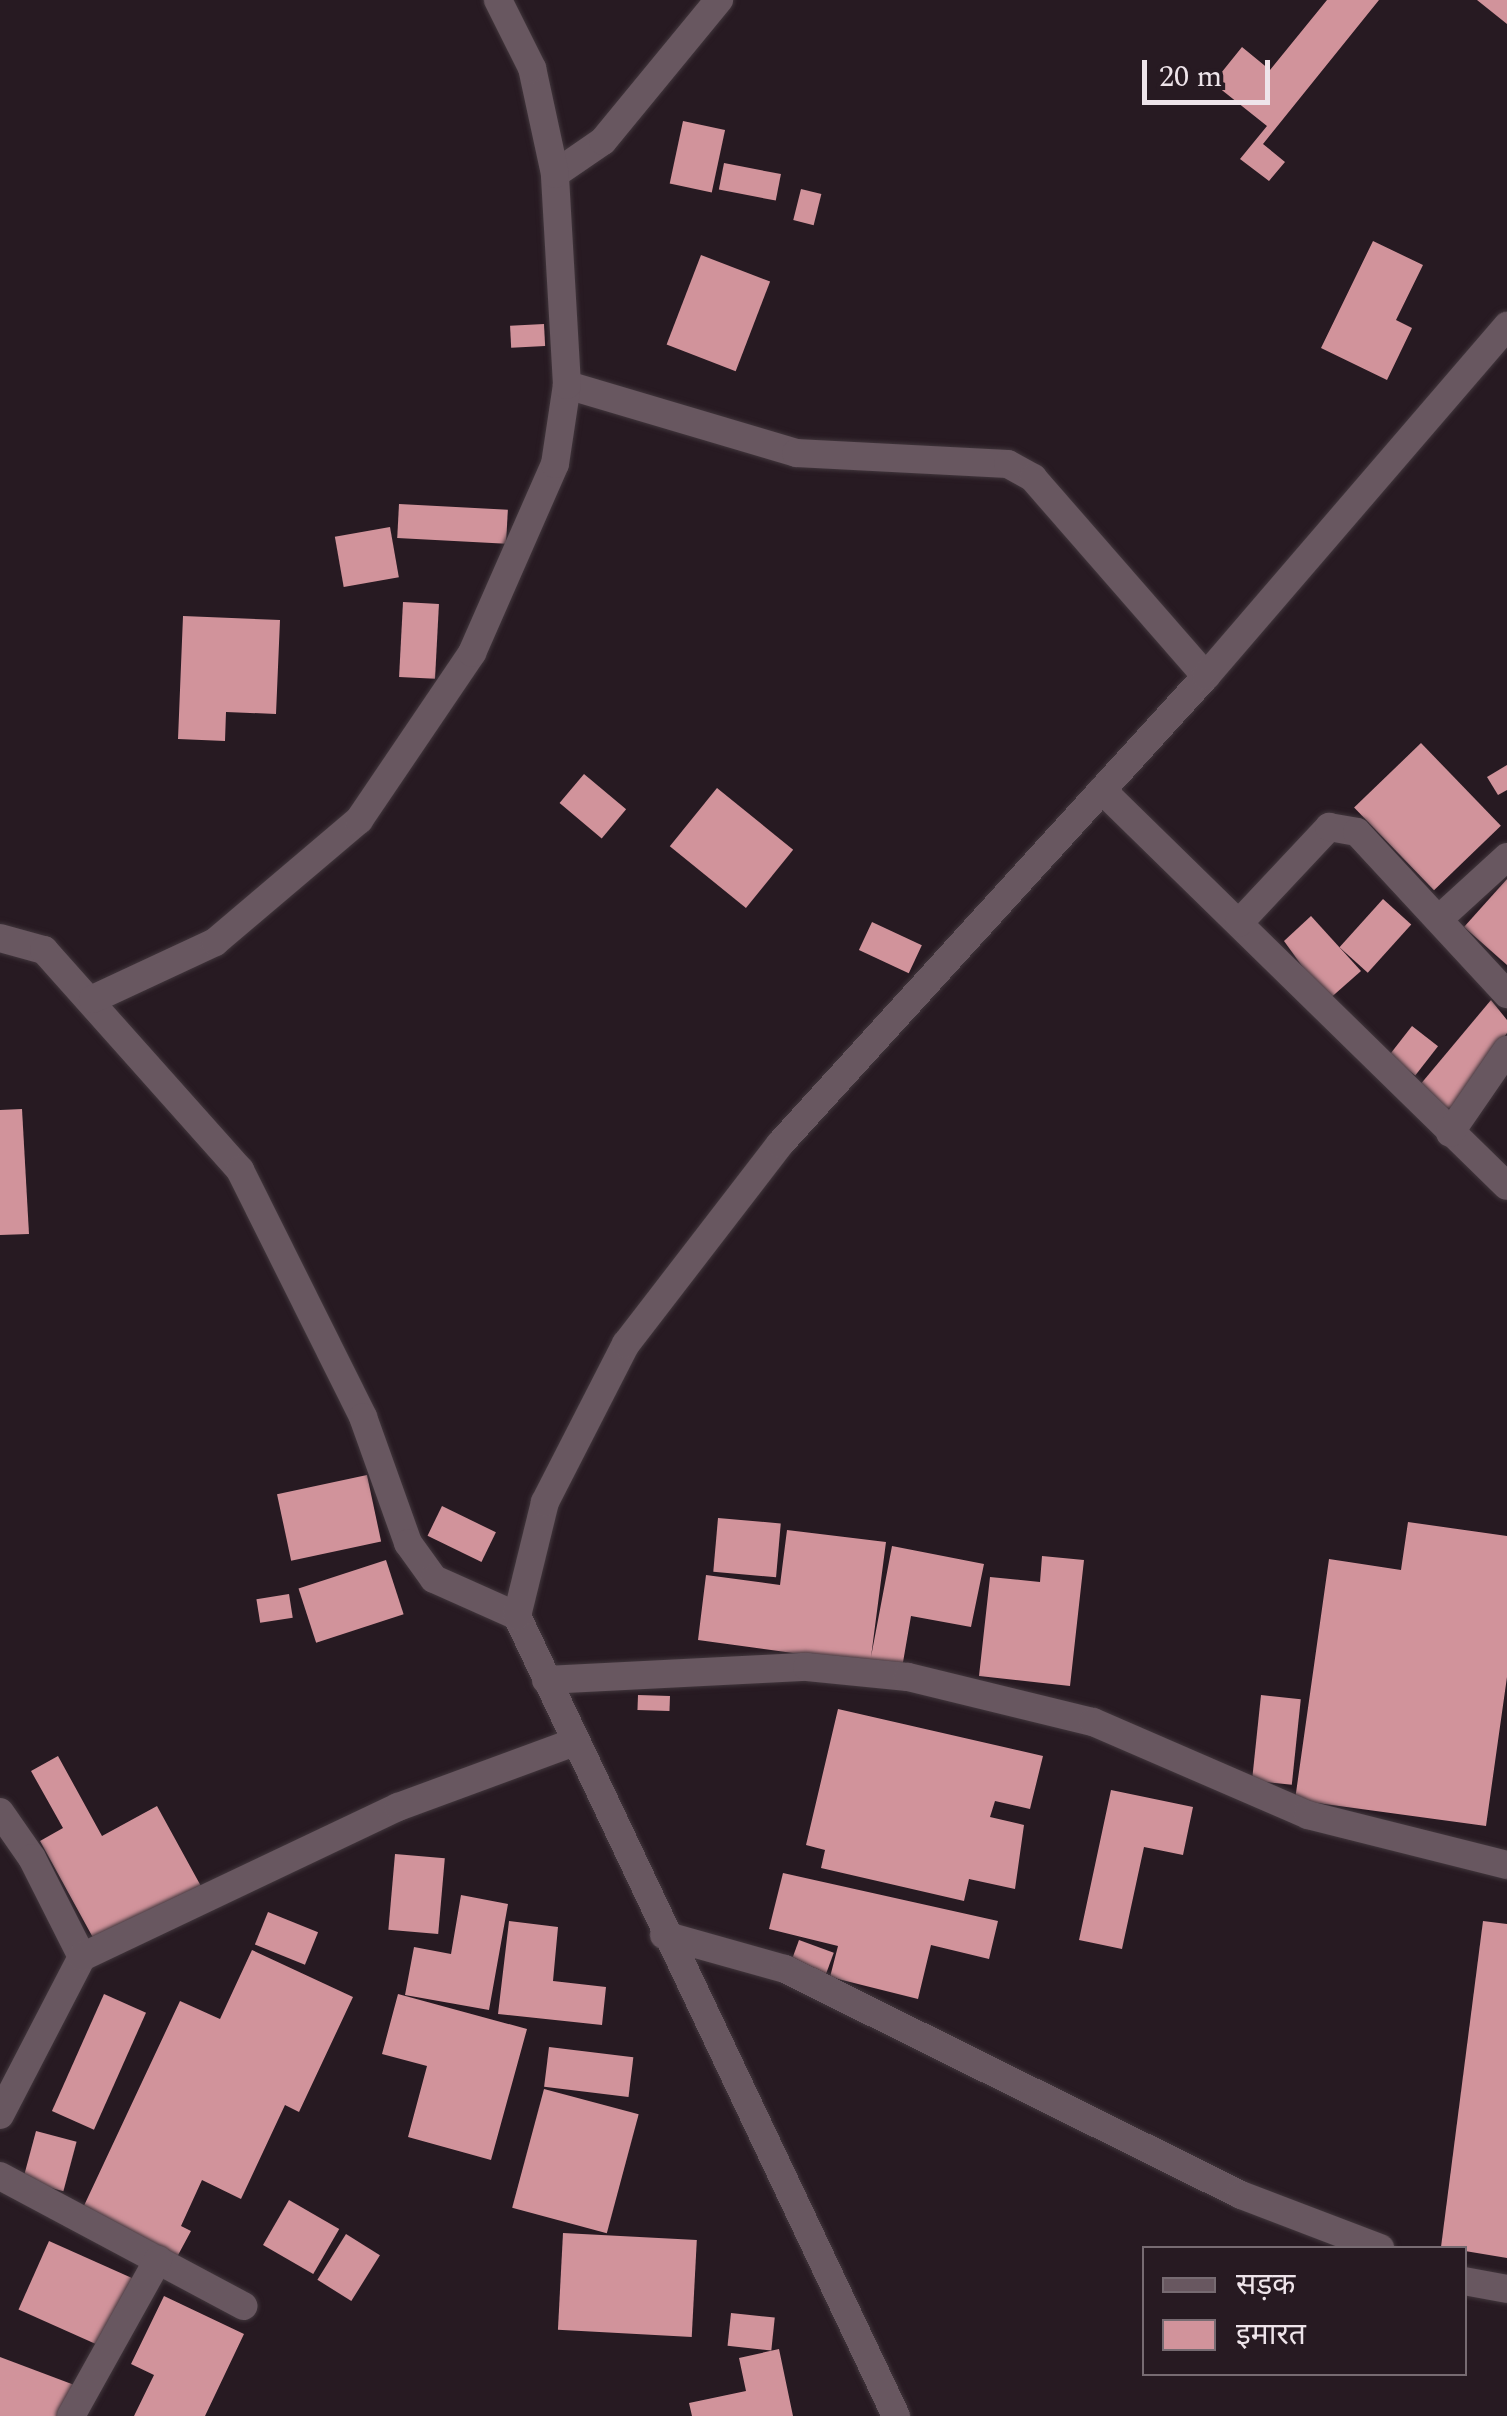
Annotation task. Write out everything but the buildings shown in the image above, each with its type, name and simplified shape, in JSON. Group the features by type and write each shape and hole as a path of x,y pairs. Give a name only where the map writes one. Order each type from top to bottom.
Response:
{"street":[{"path":"92,999 215,942 359,820 472,653 555,464 567,385 555,174 532,68 498,0"},
{"path":"555,174 603,141 719,0"},
{"path":"896,2416 664,1935 517,1616 545,1502 626,1344 780,1144 1206,676 1507,326"},
{"path":"567,385 796,453 1008,464 1034,478 1206,676"},
{"path":"1102,790 1507,1186"},
{"path":"1239,922 1328,828 1357,832 1507,994"},
{"path":"1439,919 1507,857"},
{"path":"0,938 44,950 92,999 240,1170 363,1417 408,1543 434,1579 517,1616"},
{"path":"1450,1133 1507,1050"},
{"path":"546,1680 807,1667 908,1678 1093,1722 1308,1815 1507,1865"},
{"path":"0,2115 82,1957 398,1807 575,1742"},
{"path":"0,1812 32,1858 82,1957"},
{"path":"664,1935 786,1969 1241,2195 1375,2246"},
{"path":"0,2176 243,2306"},
{"path":"71,2416 158,2260"},
{"path":"1467,2282 1507,2289"}]}
